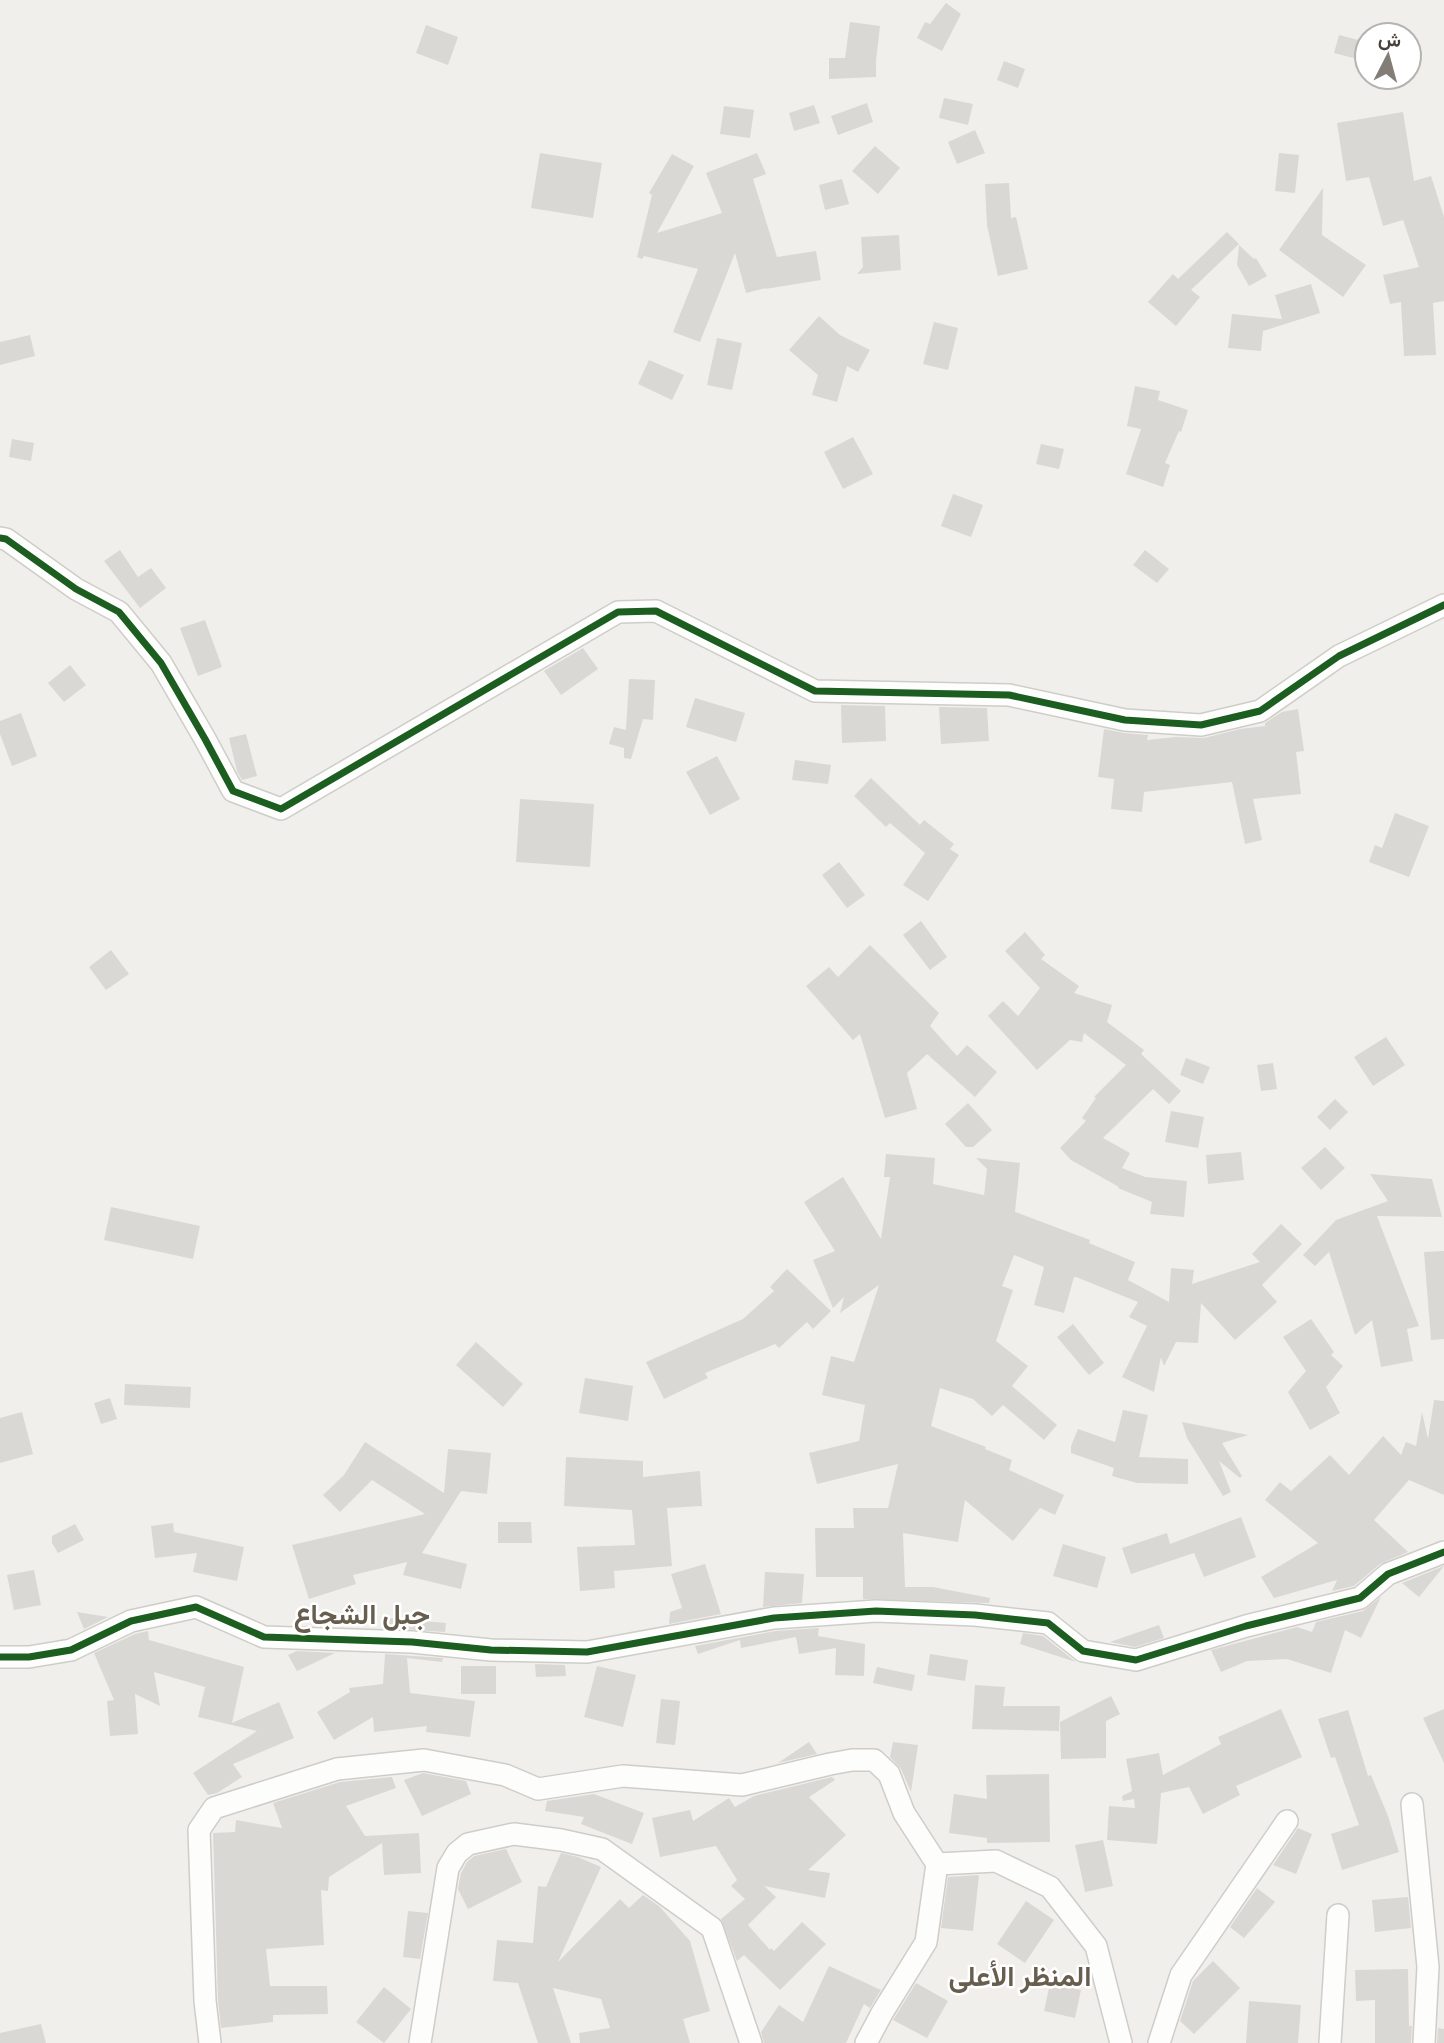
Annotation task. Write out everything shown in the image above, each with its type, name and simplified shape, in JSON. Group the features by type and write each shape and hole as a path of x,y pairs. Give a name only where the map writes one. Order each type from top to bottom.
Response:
{"street":[{"path":"0,538 76,589 119,612 161,663 233,790 281,809 618,612 656,611 815,691 1009,695 1125,720 1201,725 1260,711 1339,656 1444,604"},
{"path":"0,1657 29,1657 71,1650 131,1620 196,1607 264,1637 412,1642 491,1650 587,1652 774,1618 876,1611 975,1615 1048,1623 1083,1651 1136,1660 1246,1626 1360,1598 1388,1574 1444,1552"},
{"path":"211,2043 205,2001 199,1830 214,1808 337,1769 425,1760 505,1774 538,1789 623,1776 742,1785 830,1764 874,1760 889,1774 904,1813 937,1864 926,1942 866,2043"},
{"path":"1412,1804 1428,1967 1424,2043"},
{"path":"1159,2043 1181,1975 1287,1821"},
{"path":"420,2043 448,1868 457,1853 468,1844 514,1834 561,1840 602,1850 712,1928 751,2043"},
{"path":"937,1864 996,1861 1050,1887 1096,1947 1121,2043"},
{"path":"1330,2043 1338,1915"}],"building":[{"path":"946,3 961,14 942,51 917,38 925,22 930,24"},
{"path":"850,22 880,26 876,77 829,79 829,58 845,58"},
{"path":"426,25 458,37 448,65 416,53"},
{"path":"1339,35 1353,39 1353,58 1334,53"},
{"path":"1004,61 1025,69 1018,88 997,80"},
{"path":"944,98 973,104 968,125 939,118"},
{"path":"867,103 873,122 838,135 831,116"},
{"path":"814,105 820,123 794,131 789,113"},
{"path":"724,106 754,110 750,138 720,134"},
{"path":"1403,112 1414,181 1431,176 1444,217 1444,301 1433,303 1436,355 1404,356 1401,302 1390,304 1383,275 1419,267 1403,220 1383,226 1369,177 1346,181 1337,123"},
{"path":"975,130 985,153 957,164 948,142"},
{"path":"875,146 900,168 878,194 852,171"},
{"path":"540,153 602,163 593,218 531,208"},
{"path":"757,153 766,174 753,179 777,257 816,251 821,280 746,293 735,253 700,342 673,332 698,269 644,256 642,259 637,257 652,195 649,193 672,154 694,166 657,233 722,213 706,173"},
{"path":"1279,153 1299,155 1295,193 1275,191"},
{"path":"842,179 849,204 825,210 819,185"},
{"path":"1009,183 1011,218 1016,217 1028,269 998,276 987,225 985,184"},
{"path":"1323,188 1322,235 1366,265 1343,297 1279,250"},
{"path":"1227,232 1239,244 1191,290 1200,297 1176,326 1148,302 1173,274 1178,279"},
{"path":"899,235 901,270 857,274 863,267 861,237"},
{"path":"1239,245 1256,258 1267,276 1249,286 1237,265"},
{"path":"1311,284 1320,313 1263,331 1261,351 1228,348 1232,314 1282,319 1275,295"},
{"path":"819,316 840,335 870,350 858,372 847,366 837,402 812,395 818,375 789,350"},
{"path":"934,322 958,328 948,370 923,364"},
{"path":"30,335 35,356 0,365 0,342"},
{"path":"717,338 742,343 732,390 707,385"},
{"path":"649,360 684,375 672,400 638,384"},
{"path":"1135,386 1160,391 1158,400 1188,410 1181,432 1179,431 1165,463 1170,465 1163,487 1126,474 1141,429 1127,426"},
{"path":"853,437 873,474 843,489 824,452"},
{"path":"12,439 34,443 31,461 9,457"},
{"path":"1041,444 1064,449 1059,469 1036,464"},
{"path":"953,494 983,505 971,537 941,526"},
{"path":"120,550 138,577 151,568 166,588 140,608 104,561"},
{"path":"1145,550 1169,569 1157,583 1133,565"},
{"path":"205,620 222,667 198,676 180,628"},
{"path":"583,648 598,669 561,695 544,671"},
{"path":"70,665 86,685 64,702 48,683"},
{"path":"629,679 655,680 653,720 643,719 631,759 624,758 624,748 609,744 614,727 626,730"},
{"path":"695,698 745,713 736,742 686,727"},
{"path":"841,705 885,706 886,741 842,743"},
{"path":"939,707 987,708 989,741 941,744"},
{"path":"1298,709 1304,751 1296,752 1301,794 1253,799 1262,840 1245,844 1232,782 1144,792 1142,812 1111,809 1114,779 1098,777 1104,729 1148,735 1147,740 1204,738 1265,726 1265,723 1282,712"},
{"path":"21,713 37,756 12,766 0,734 0,721"},
{"path":"246,734 257,776 242,780 237,771 229,738"},
{"path":"717,756 740,799 710,815 686,772"},
{"path":"795,760 831,765 828,784 792,780"},
{"path":"871,778 920,825 924,820 954,844 950,849 959,855 928,901 903,885 925,853 890,823 886,827 854,796"},
{"path":"520,799 594,804 590,867 516,862"},
{"path":"1395,813 1429,826 1409,877 1369,862 1375,845 1382,848"},
{"path":"839,862 865,895 847,908 822,875"},
{"path":"921,921 947,957 930,970 903,935"},
{"path":"1025,932 1045,955 1041,959 1079,986 1074,993 1112,1005 1107,1022 1144,1050 1141,1054 1181,1091 1169,1104 1153,1089 1103,1138 1130,1153 1122,1168 1145,1177 1187,1181 1184,1217 1150,1214 1152,1202 1118,1188 1071,1160 1060,1148 1086,1121 1082,1118 1096,1098 1094,1097 1126,1065 1084,1033 1082,1042 1070,1040 1037,1070 988,1016 1003,1001 1018,1016 1040,988 1005,951"},
{"path":"870,945 939,1013 930,1026 957,1056 967,1045 997,1072 975,1097 927,1054 907,1073 917,1109 885,1118 860,1034 853,1040 806,986 829,967 838,977"},
{"path":"111,950 129,974 106,990 89,967"},
{"path":"1386,1037 1405,1065 1373,1086 1354,1057"},
{"path":"1186,1058 1210,1067 1203,1084 1180,1075"},
{"path":"1273,1063 1277,1089 1261,1091 1257,1065"},
{"path":"1335,1099 1348,1112 1330,1130 1317,1117"},
{"path":"968,1103 992,1130 973,1147 966,1147 945,1124"},
{"path":"1171,1111 1204,1117 1198,1148 1165,1142"},
{"path":"1325,1147 1345,1168 1321,1190 1301,1168"},
{"path":"1241,1152 1244,1180 1208,1184 1206,1155"},
{"path":"886,1154 935,1158 933,1184 984,1195 987,1169 976,1158 1020,1163 1015,1212 1090,1240 1089,1243 1135,1262 1128,1280 1169,1302 1171,1268 1194,1270 1192,1284 1260,1262 1252,1254 1281,1224 1302,1244 1262,1285 1277,1302 1235,1340 1201,1303 1198,1343 1176,1342 1164,1366 1161,1357 1154,1392 1122,1377 1147,1326 1129,1317 1138,1302 1074,1277 1064,1313 1034,1305 1044,1267 1014,1255 1002,1286 1013,1290 996,1341 1028,1366 1012,1386 1057,1425 1044,1440 1003,1405 992,1416 973,1399 940,1388 931,1426 1012,1460 1009,1470 1064,1495 1055,1515 1040,1508 1013,1541 965,1500 958,1542 903,1533 905,1587 933,1587 990,1598 989,1603 863,1599 863,1577 816,1577 815,1528 854,1528 853,1508 888,1508 898,1464 817,1484 809,1453 859,1441 865,1405 822,1395 831,1356 854,1362 879,1285 840,1313 844,1297 833,1308 813,1260 835,1251 804,1202 843,1177 881,1239 890,1177 884,1177"},
{"path":"1370,1174 1432,1179 1442,1217 1377,1216 1419,1326 1407,1329 1413,1361 1381,1367 1372,1320 1355,1335 1329,1252 1315,1266 1303,1255 1336,1220 1388,1201"},
{"path":"111,1207 200,1226 193,1259 104,1240"},
{"path":"1444,1251 1444,1339 1431,1340 1424,1252"},
{"path":"787,1269 831,1311 813,1329 807,1322 779,1348 775,1344 705,1373 708,1378 664,1399 646,1362 743,1319 774,1291 770,1287"},
{"path":"1311,1319 1334,1352 1331,1355 1343,1366 1326,1387 1340,1413 1310,1430 1288,1392 1306,1371 1283,1337"},
{"path":"1073,1324 1104,1363 1089,1375 1057,1337"},
{"path":"476,1342 523,1384 503,1407 456,1365"},
{"path":"585,1378 633,1386 628,1421 579,1413"},
{"path":"125,1384 191,1387 190,1408 124,1405"},
{"path":"110,1398 117,1419 101,1424 94,1403"},
{"path":"1434,1400 1444,1401 1444,1495 1409,1480 1374,1520 1408,1552 1380,1564 1354,1586 1332,1591 1337,1580 1274,1598 1261,1577 1318,1543 1265,1500 1280,1482 1291,1491 1330,1455 1349,1475 1383,1436 1401,1455 1406,1442 1416,1446 1422,1412 1428,1439"},
{"path":"1123,1410 1148,1415 1139,1457 1188,1459 1188,1484 1137,1483 1112,1476 1114,1468 1071,1453 1078,1429 1115,1442"},
{"path":"22,1412 33,1454 0,1463 0,1418"},
{"path":"1182,1422 1248,1435 1222,1443 1242,1476 1240,1478 1219,1461 1231,1492 1223,1496 1187,1438"},
{"path":"365,1442 444,1493 448,1449 491,1453 487,1494 461,1491 422,1553 467,1564 461,1589 403,1575 407,1562 353,1575 356,1584 309,1599 292,1545 425,1514 372,1480 340,1512 323,1495 344,1475"},
{"path":"566,1457 643,1461 643,1477 700,1471 702,1506 667,1508 672,1566 614,1571 615,1588 580,1591 577,1547 635,1545 632,1510 564,1506"},
{"path":"1241,1517 1256,1557 1204,1577 1194,1553 1131,1574 1122,1548 1167,1533 1170,1544"},
{"path":"498,1522 531,1522 532,1543 498,1543"},
{"path":"173,1523 174,1532 244,1547 237,1581 193,1572 197,1553 155,1558 151,1526"},
{"path":"75,1524 84,1540 58,1553 52,1543 52,1536"},
{"path":"1063,1544 1106,1557 1097,1588 1053,1576"},
{"path":"705,1564 721,1614 669,1624 670,1612 682,1608 671,1574"},
{"path":"1444,1566 1419,1597 1402,1583"},
{"path":"34,1570 41,1605 14,1610 7,1575"},
{"path":"765,1572 804,1574 802,1603 763,1607"},
{"path":"1381,1597 1361,1638 1345,1630 1331,1673 1287,1659 1247,1661 1221,1672 1211,1650 1297,1627 1312,1632 1316,1622 1363,1611"},
{"path":"77,1612 108,1617 84,1629"},
{"path":"389,1618 446,1623 445,1632 388,1628"},
{"path":"1159,1625 1164,1638 1135,1647 1110,1642"},
{"path":"819,1628 818,1636 865,1644 864,1676 835,1675 836,1648 799,1654 796,1637 741,1648 740,1640 698,1654 695,1646 776,1631"},
{"path":"148,1631 149,1640 244,1667 232,1723 279,1702 294,1738 233,1764 242,1777 217,1793 208,1795 193,1773 257,1731 198,1717 205,1687 154,1672 160,1706 135,1694 138,1734 110,1736 107,1701 114,1700 94,1653 135,1634"},
{"path":"1023,1633 1043,1636 1076,1662 1020,1644"},
{"path":"297,1651 335,1653 297,1671 288,1655"},
{"path":"385,1654 443,1658 442,1662 407,1658 410,1693 475,1701 470,1737 426,1732 427,1726 374,1732 373,1717 334,1740 317,1712 350,1692 349,1688 383,1684"},
{"path":"930,1654 968,1660 965,1681 927,1675"},
{"path":"535,1664 565,1665 566,1676 536,1677"},
{"path":"461,1666 496,1666 496,1694 461,1694"},
{"path":"597,1666 636,1675 623,1727 584,1717"},
{"path":"877,1667 915,1675 912,1691 873,1683"},
{"path":"975,1685 1005,1687 1003,1706 1060,1706 1059,1731 972,1729"},
{"path":"1111,1696 1120,1714 1106,1721 1106,1758 1061,1759 1060,1722"},
{"path":"661,1699 680,1701 675,1745 656,1743"},
{"path":"1281,1709 1302,1757 1236,1786 1240,1795 1203,1814 1189,1787 1161,1793 1157,1844 1107,1840 1109,1806 1135,1808 1134,1799 1123,1801 1122,1796 1132,1791 1126,1759 1159,1753 1163,1775 1221,1744 1218,1737"},
{"path":"1444,1709 1444,1763 1423,1718"},
{"path":"1348,1710 1368,1776 1371,1775 1388,1816 1399,1852 1342,1870 1331,1834 1359,1825 1335,1757 1331,1758 1318,1719"},
{"path":"809,1742 817,1754 778,1763"},
{"path":"893,1742 918,1745 911,1792 901,1769 890,1757"},
{"path":"423,1773 466,1781 471,1794 422,1816 404,1780"},
{"path":"1049,1774 1050,1842 987,1843 987,1838 949,1833 954,1794 987,1799 986,1775"},
{"path":"392,1777 396,1788 346,1806 365,1836 419,1833 421,1873 384,1875 382,1843 329,1877 328,1891 321,1890 324,1945 266,1949 270,1986 327,1986 328,2014 273,2015 273,2022 221,2028 213,1833 235,1832 236,1820 282,1828 273,1803 340,1782"},
{"path":"832,1777 835,1780 809,1797 846,1835 808,1870 830,1873 825,1898 764,1886 776,1897 748,1925 770,1950 771,1948 774,1951 802,1922 826,1944 780,1990 744,1955 737,1961 721,1919 745,1899 731,1886 737,1880 716,1846 660,1857 652,1818 690,1810 693,1821 729,1798 735,1807 754,1796"},
{"path":"594,1794 644,1813 632,1844 581,1824 584,1817 545,1811 547,1801"},
{"path":"1298,1828 1312,1834 1296,1874 1273,1865"},
{"path":"1103,1840 1113,1886 1085,1892 1075,1845"},
{"path":"506,1849 522,1882 468,1909 458,1889 461,1873 467,1862 474,1856"},
{"path":"561,1853 601,1867 558,1962 620,1899 629,1908 643,1895 659,1906 690,1941 710,2011 683,2019 690,2043 580,2043 579,2033 610,2028 601,1999 553,1988 571,2043 538,2043 518,1983 493,1981 497,1940 533,1943 538,1886 546,1887"},
{"path":"979,1875 973,1931 941,1928 948,1877"},
{"path":"1257,1888 1275,1902 1244,1938 1230,1927"},
{"path":"1408,1897 1411,1928 1375,1932 1372,1900"},
{"path":"1026,1901 1054,1920 1025,1963 997,1944"},
{"path":"408,1911 428,1913 420,1959 403,1957"},
{"path":"1213,1961 1240,1988 1194,2034 1180,2021 1193,1981"},
{"path":"829,1966 881,1990 870,2008 864,2004 846,2043 764,2043 761,2032 779,2005 803,2022"},
{"path":"1408,1969 1411,2043 1375,2043 1375,2000 1356,2001 1355,1970"},
{"path":"916,1983 948,2001 927,2038 893,2020"},
{"path":"1050,1983 1081,1990 1075,2018 1044,2011"},
{"path":"384,1987 411,2009 384,2043 356,2022"},
{"path":"1249,2001 1301,2005 1298,2043 1246,2043"},
{"path":"41,2024 46,2043 0,2043 0,2033"},
{"path":"1438,2028 1444,2029 1444,2043 1437,2043"}],"cycle path":[{"path":"0,538 6,539 76,589 119,612 161,663 233,791 281,809 618,612 656,611 815,691 1009,695 1125,720 1201,725 1260,711 1339,656 1444,605"},
{"path":"0,1657 29,1657 71,1650 131,1621 196,1607 264,1637 412,1642 491,1650 587,1652 774,1618 876,1611 975,1615 1048,1623 1083,1651 1136,1660 1246,1626 1360,1598 1388,1574 1444,1552"}],"district":[{"name":"جبل الشجاع","path":"362,1614"},
{"name":"المنظر الأعلى","path":"1020,1976"}]}
